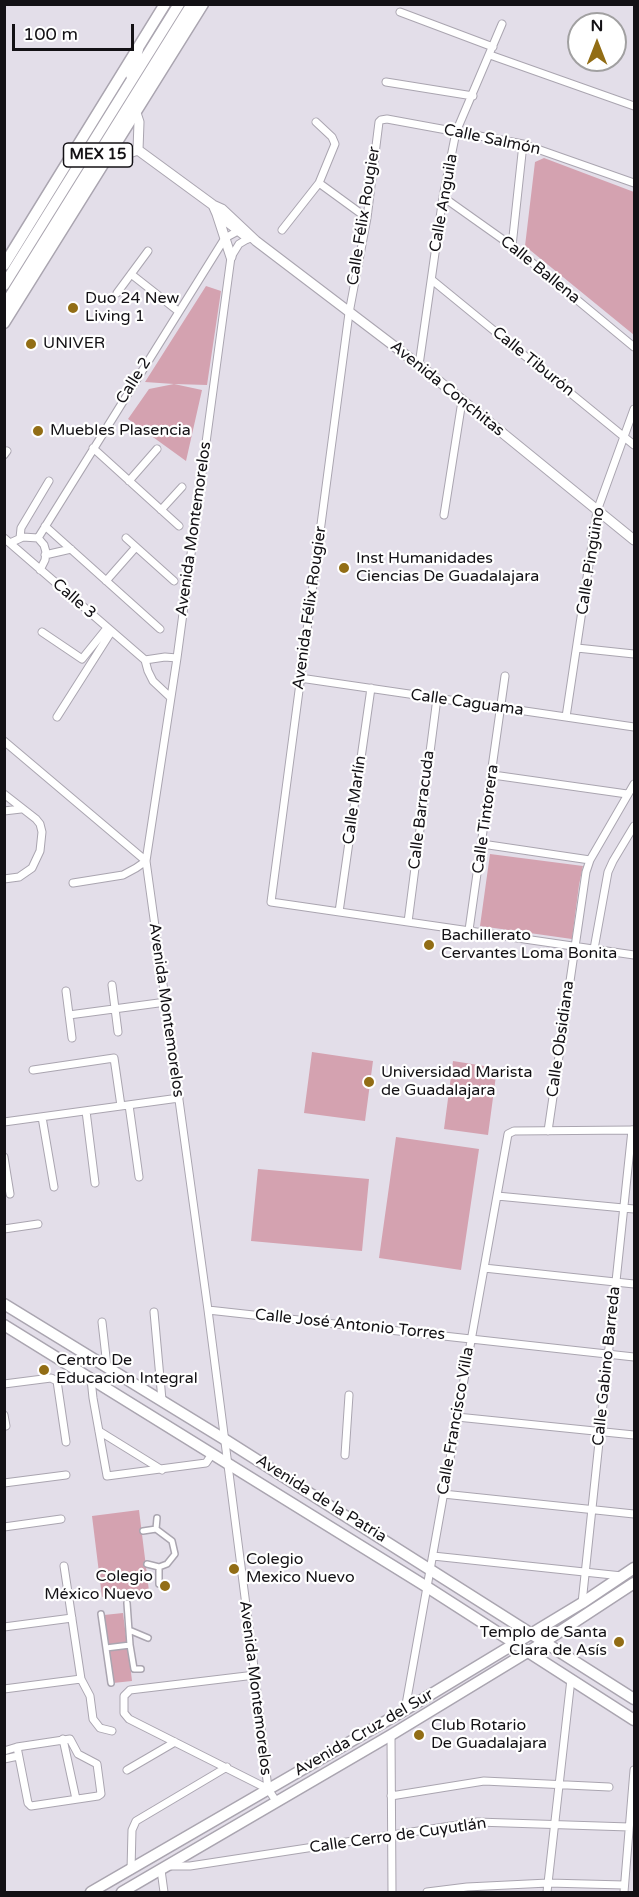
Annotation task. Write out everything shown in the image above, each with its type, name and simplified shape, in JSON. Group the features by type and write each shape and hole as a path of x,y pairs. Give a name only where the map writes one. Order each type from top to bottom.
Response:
{"main road":[{"path":"4,266 9,251 165,4"},
{"name":"MEX 15","path":"4,285 179,4"},
{"name":"MEX 15","path":"4,306 192,4"},
{"path":"4,323 203,4"},
{"path":"128,86 138,49"},
{"path":"9,251 16,266"},
{"name":"Avenida de la Patria","path":"4,1304 431,1568 634,1699"},
{"name":"Avenida de la Patria","path":"4,1325 427,1587 634,1720"},
{"name":"Avenida Cruz del Sur","path":"91,1893 405,1710 582,1603 634,1568"},
{"name":"Avenida Cruz del Sur","path":"122,1893 391,1735 544,1642 634,1583"}],"street":[{"path":"400,12 493,47"},
{"name":"Calle Anguila","path":"419,365 443,197 456,132 502,24"},
{"path":"490,55 634,106"},
{"path":"386,82 472,96"},
{"path":"108,156 123,155 138,150 139,122 136,113"},
{"name":"Calle Salmón","path":"381,120 387,119 523,144 634,183"},
{"name":"Calle Félix Rougier","path":"349,313 367,218 378,124 381,120"},
{"path":"282,230 319,183 334,144 332,137 316,122"},
{"path":"512,246 523,144"},
{"name":"Avenida Conchitas","path":"138,150 215,209 238,231 252,238"},
{"path":"319,183 367,218"},
{"name":"Calle Ballena","path":"443,197 512,246 634,348"},
{"name":"Avenida Conchitas","path":"215,209 222,208 252,238 419,365 634,540"},
{"path":"215,209 231,257"},
{"name":"Calle 2","path":"38,538 225,238 238,231"},
{"path":"231,257 239,244 252,238"},
{"path":"117,292 148,251"},
{"name":"Avenida Montemorelos","path":"231,257 177,658 146,861 208,1310 268,1789"},
{"path":"131,274 178,311"},
{"name":"Calle Tiburón","path":"432,280 634,445"},
{"name":"Avenida Félix Rougier","path":"339,912 271,902 349,313"},
{"path":"444,515 462,401"},
{"name":"Calle Pingüino","path":"566,717 597,511 634,409"},
{"path":"93,448 179,526"},
{"path":"129,481 157,449"},
{"path":"20,538 21,528 49,481"},
{"path":"161,510 182,487"},
{"path":"45,526 160,629"},
{"path":"7,540 30,536 38,538 44,545 45,555 40,570"},
{"path":"126,538 174,580"},
{"name":"Calle 3","path":"7,540 145,660 153,681 170,697"},
{"path":"106,581 136,547"},
{"path":"45,555 71,549"},
{"path":"42,632 82,659 109,630"},
{"path":"57,717 109,630"},
{"path":"577,648 634,654"},
{"path":"145,660 177,658"},
{"name":"Calle Tintorera","path":"469,930 493,775 505,676"},
{"name":"Calle Caguama","path":"300,678 634,727"},
{"name":"Calle Marlín","path":"339,912 371,688"},
{"name":"Calle Barracuda","path":"408,922 437,698"},
{"path":"4,741 146,861 123,875 73,883"},
{"path":"493,775 627,794"},
{"name":"Calle Obsidiana","path":"548,1131 586,872 590,860 634,784"},
{"path":"4,794 40,824 42,832 40,851 32,867 19,876 4,879"},
{"path":"4,811 21,809"},
{"path":"594,949 608,872 634,826"},
{"path":"482,844 590,860"},
{"path":"339,912 634,955"},
{"path":"112,985 118,1032"},
{"path":"66,991 72,1038"},
{"path":"69,1015 166,1002"},
{"path":"33,1070 112,1058 116,1062 121,1106"},
{"path":"4,1122 179,1098"},
{"path":"129,1105 139,1177"},
{"path":"86,1111 95,1183"},
{"path":"42,1117 54,1187"},
{"path":"548,1131 633,1130"},
{"name":"Calle Gabino Barreda","path":"582,1603 633,1130"},
{"name":"Calle Francisco Villa","path":"405,1710 509,1132 548,1131"},
{"path":"4,1157 10,1194"},
{"path":"497,1196 634,1209"},
{"path":"4,1229 38,1224"},
{"path":"484,1268 634,1284"},
{"name":"Calle José Antonio Torres","path":"208,1310 634,1356"},
{"path":"154,1312 162,1400"},
{"path":"102,1322 107,1366"},
{"path":"4,1384 51,1378 57,1381 66,1442"},
{"path":"91,1380 107,1476 206,1463 212,1454"},
{"path":"345,1455 349,1395"},
{"path":"4,1415 6,1426"},
{"path":"457,1417 634,1435"},
{"path":"99,1431 162,1470"},
{"path":"4,1483 66,1475"},
{"path":"443,1494 634,1514"},
{"path":"156,1529 157,1518"},
{"path":"4,1527 61,1519"},
{"path":"143,1531 156,1529 172,1541 174,1554 167,1564 159,1567 147,1564"},
{"path":"433,1556 622,1576"},
{"path":"64,1566 81,1679 90,1696 96,1725 112,1731"},
{"path":"159,1567 159,1584"},
{"path":"127,1603 134,1669 141,1669"},
{"path":"101,1614 111,1683"},
{"path":"4,1628 72,1618"},
{"path":"129,1630 148,1638"},
{"path":"106,1648 130,1646"},
{"path":"255,1675 135,1689 126,1692 123,1699 125,1715 268,1789 276,1801"},
{"path":"4,1689 81,1679"},
{"path":"547,1893 571,1679"},
{"path":"391,1735 392,1893"},
{"path":"63,1739 76,1799"},
{"path":"4,1750 17,1747 63,1739 70,1739 78,1754 96,1763 101,1794 34,1807 29,1805 17,1747"},
{"path":"127,1770 174,1742"},
{"path":"4,1759 18,1756"},
{"path":"131,1870 132,1830 136,1821 228,1767"},
{"path":"428,1893 467,1887 548,1883 624,1889 634,1770"},
{"path":"391,1796 484,1781 609,1787"},
{"name":"Calle Cerro de Cuyutlán","path":"164,1868 190,1866 477,1822 629,1827"},
{"path":"164,1868 164,1893"}],"shaded area":[{"path":"544,158 634,192 634,335 525,246 535,162"},
{"path":"206,286 221,291 207,385 145,382"},
{"path":"174,384 202,390 186,461 128,419 149,389"},
{"path":"490,854 583,866 572,939 480,926"},
{"path":"312,1052 373,1061 365,1121 304,1113"},
{"path":"453,1061 497,1068 488,1135 444,1129"},
{"path":"396,1137 479,1149 461,1270 379,1258"},
{"path":"258,1169 369,1179 362,1251 251,1241"},
{"path":"139,1510 149,1591 102,1597 92,1516"},
{"path":"123,1613 127,1644 108,1646 104,1615"},
{"path":"128,1647 132,1681 113,1683 109,1650"}],"place":[{"name":"Duo 24 New Living 1","path":"73,308"},
{"name":"UNIVER","path":"31,344"},
{"name":"Muebles Plasencia","path":"38,431"},
{"name":"Inst Humanidades Ciencias De Guadalajara","path":"344,568"},
{"name":"Bachillerato Cervantes Loma Bonita","path":"429,945"},
{"name":"Universidad Marista de Guadalajara","path":"369,1082"},
{"name":"Centro De Educacion Integral","path":"44,1370"},
{"name":"Colegio Mexico Nuevo","path":"234,1569"},
{"name":"Colegio México Nuevo","path":"165,1586"},
{"name":"Templo de Santa Clara de Asís","path":"619,1642"},
{"name":"Club Rotario De Guadalajara","path":"419,1735"}]}
